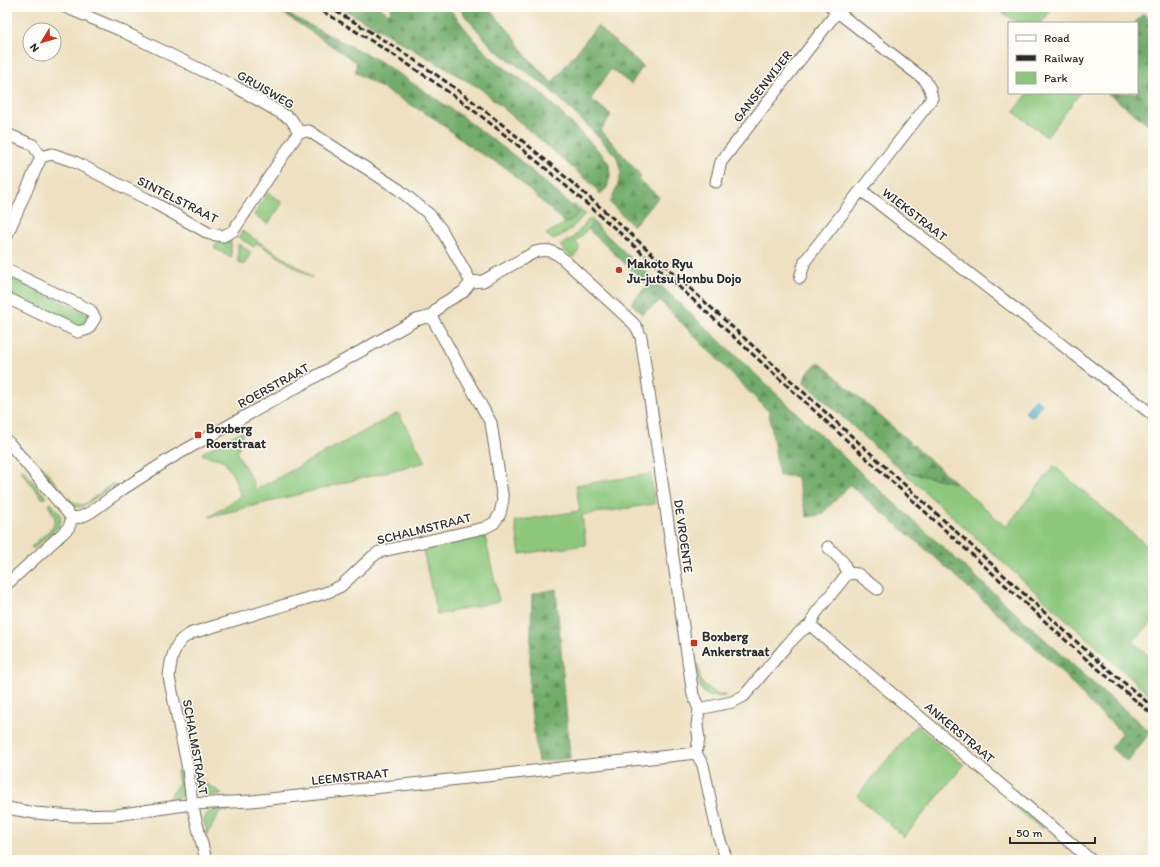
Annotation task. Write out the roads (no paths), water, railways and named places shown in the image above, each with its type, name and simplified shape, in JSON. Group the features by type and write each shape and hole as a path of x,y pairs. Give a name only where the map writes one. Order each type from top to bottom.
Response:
{"street":[{"name":"GRUISWEG","path":"65,7 120,30 234,86 292,119 299,132"},
{"name":"GANSENWIJER","path":"716,182 721,162 834,9"},
{"name":"WIEKSTRAAT","path":"834,9 925,80 930,89 932,98 926,108 861,190 1153,415"},
{"path":"299,132 309,131 314,134 398,190 429,214 441,229 471,282"},
{"name":"SINTELSTRAAT","path":"41,157 52,154 73,161 147,199 210,234 222,236 234,231 299,132"},
{"path":"7,134 33,145 41,157 7,234"},
{"path":"800,278 805,261 861,190"},
{"name":"ROERSTRAAT","path":"72,518 81,517 91,512 171,458 416,320 431,316 442,304 463,292 471,282 483,281 535,252 549,250"},
{"name":"DE VROENTE","path":"549,250 562,258 633,323 641,337 692,689 699,709 699,739 696,753"},
{"path":"7,270 90,310 95,318 88,329 78,332 7,298"},
{"name":"SCHALMSTRAAT","path":"206,860 192,804 188,769 169,678 170,662 181,641 192,633 328,592 341,586 379,552 484,528 494,523 500,514 503,500 491,423 431,316"},
{"path":"7,441 72,518 69,526 63,533 7,584"},
{"path":"828,548 843,562 848,573"},
{"path":"699,709 732,702 744,696 787,645 800,632 810,625 816,613 848,573"},
{"path":"848,573 858,574 877,589"},
{"name":"ANKERSTRAAT","path":"810,625 1091,860"},
{"path":"696,753 703,765 718,835 727,860"},
{"name":"LEEMSTRAAT","path":"7,808 35,813 74,816 116,815 192,804 258,800 696,753"}],"water":[{"path":"1036,398 1042,404 1032,417 1025,412"}],"railway":[{"path":"315,7 384,49 429,79 473,110 543,166 620,233 1085,658 1153,715"},
{"path":"328,7 373,33 437,76 479,106 547,161 624,228 1090,654 1153,707"}],"place":[{"name":"Makoto Ryu Ju-jutsu Honbu Dojo","path":"619,270"},
{"name":"Boxberg Roerstraat","path":"198,435"},
{"name":"Boxberg Ankerstraat","path":"694,643"}]}
